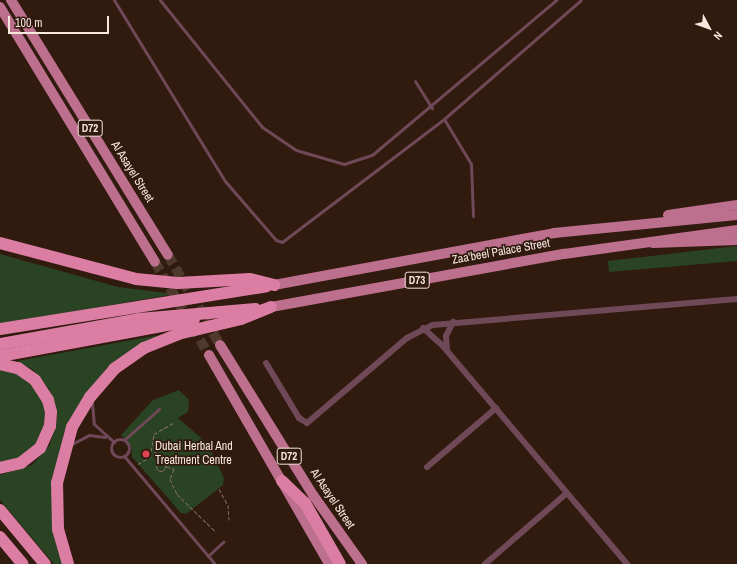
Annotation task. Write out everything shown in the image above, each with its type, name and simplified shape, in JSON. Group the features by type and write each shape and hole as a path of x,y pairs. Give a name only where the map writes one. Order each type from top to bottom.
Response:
{"highway":[{"path":"0,243 136,279 178,283 250,279 274,285"},
{"path":"0,329 274,285"},
{"path":"0,356 28,344 139,319 271,307"},
{"path":"68,564 56,506 62,456 80,412 101,383 129,358 161,340 271,307"},
{"path":"0,344 28,344"},
{"path":"0,364 27,373 42,388 51,412 46,438 31,457 0,468"},
{"path":"282,481 305,503 340,564"},
{"path":"0,510 45,564"},
{"path":"0,537 23,564"}],"main road":[{"name":"Al Asayel Street","path":"11,0 168,255"},
{"name":"D72","path":"0,7 155,262"},
{"path":"642,223 666,215 737,205"},
{"name":"Zaa'beel Palace Street","path":"274,285 453,249 642,223 737,215"},
{"name":"Zaa'beel Palace Street","path":"271,307 647,242 737,230"},
{"path":"647,242 670,245 737,240"},
{"name":"Al Asayel Street","path":"220,345 313,495 362,564"},
{"name":"D72","path":"209,355 329,564"}],"street":[{"path":"266,363 299,418 306,422 407,338 423,328 453,322 737,299"},
{"path":"448,351 446,336 453,322"},
{"path":"423,328 448,351 627,564"},
{"path":"427,467 496,408"},
{"path":"485,564 567,494"}],"lane":[{"path":"114,0 225,182 279,242 287,240 444,119 581,0"},
{"path":"160,0 256,121 278,140 304,154 337,163 358,161 432,108 556,0"},
{"path":"415,81 432,108"},
{"path":"444,119 471,164 473,216"},
{"path":"101,383 93,400 92,418 107,438 114,442 124,440 159,409"},
{"path":"62,456 81,437 107,438"},
{"path":"124,440 129,448 124,456"},
{"path":"114,442 113,453 124,456 215,564"},
{"path":"208,556 223,542"}],"path":[{"path":"132,466 146,462 153,452 154,434 173,423"},
{"path":"153,452 162,455 165,465 164,471 158,470 158,464 165,465 174,469 170,479 177,494 216,532"},
{"path":"219,489 228,505 229,520"}],"green space":[{"path":"737,246 737,261 609,272 608,261"},
{"path":"0,254 118,287 175,294 0,324"},
{"path":"165,334 142,345 73,414 64,433 52,489 53,533 62,564 54,564 0,500 0,475 32,465 49,446 56,426 57,413 49,389 33,370 17,361"},
{"path":"0,370 19,373 40,390 47,415 42,438 25,456 0,463"},
{"path":"179,390 189,400 188,412 178,418 207,443 224,478 223,485 186,514 181,513 132,457 131,446 121,435 153,400"}],"tunnel":[{"path":"168,255 220,345"},
{"path":"155,262 209,355"}],"place":[{"name":"Dubai Herbal And Treatment Centre","path":"146,454"}]}
